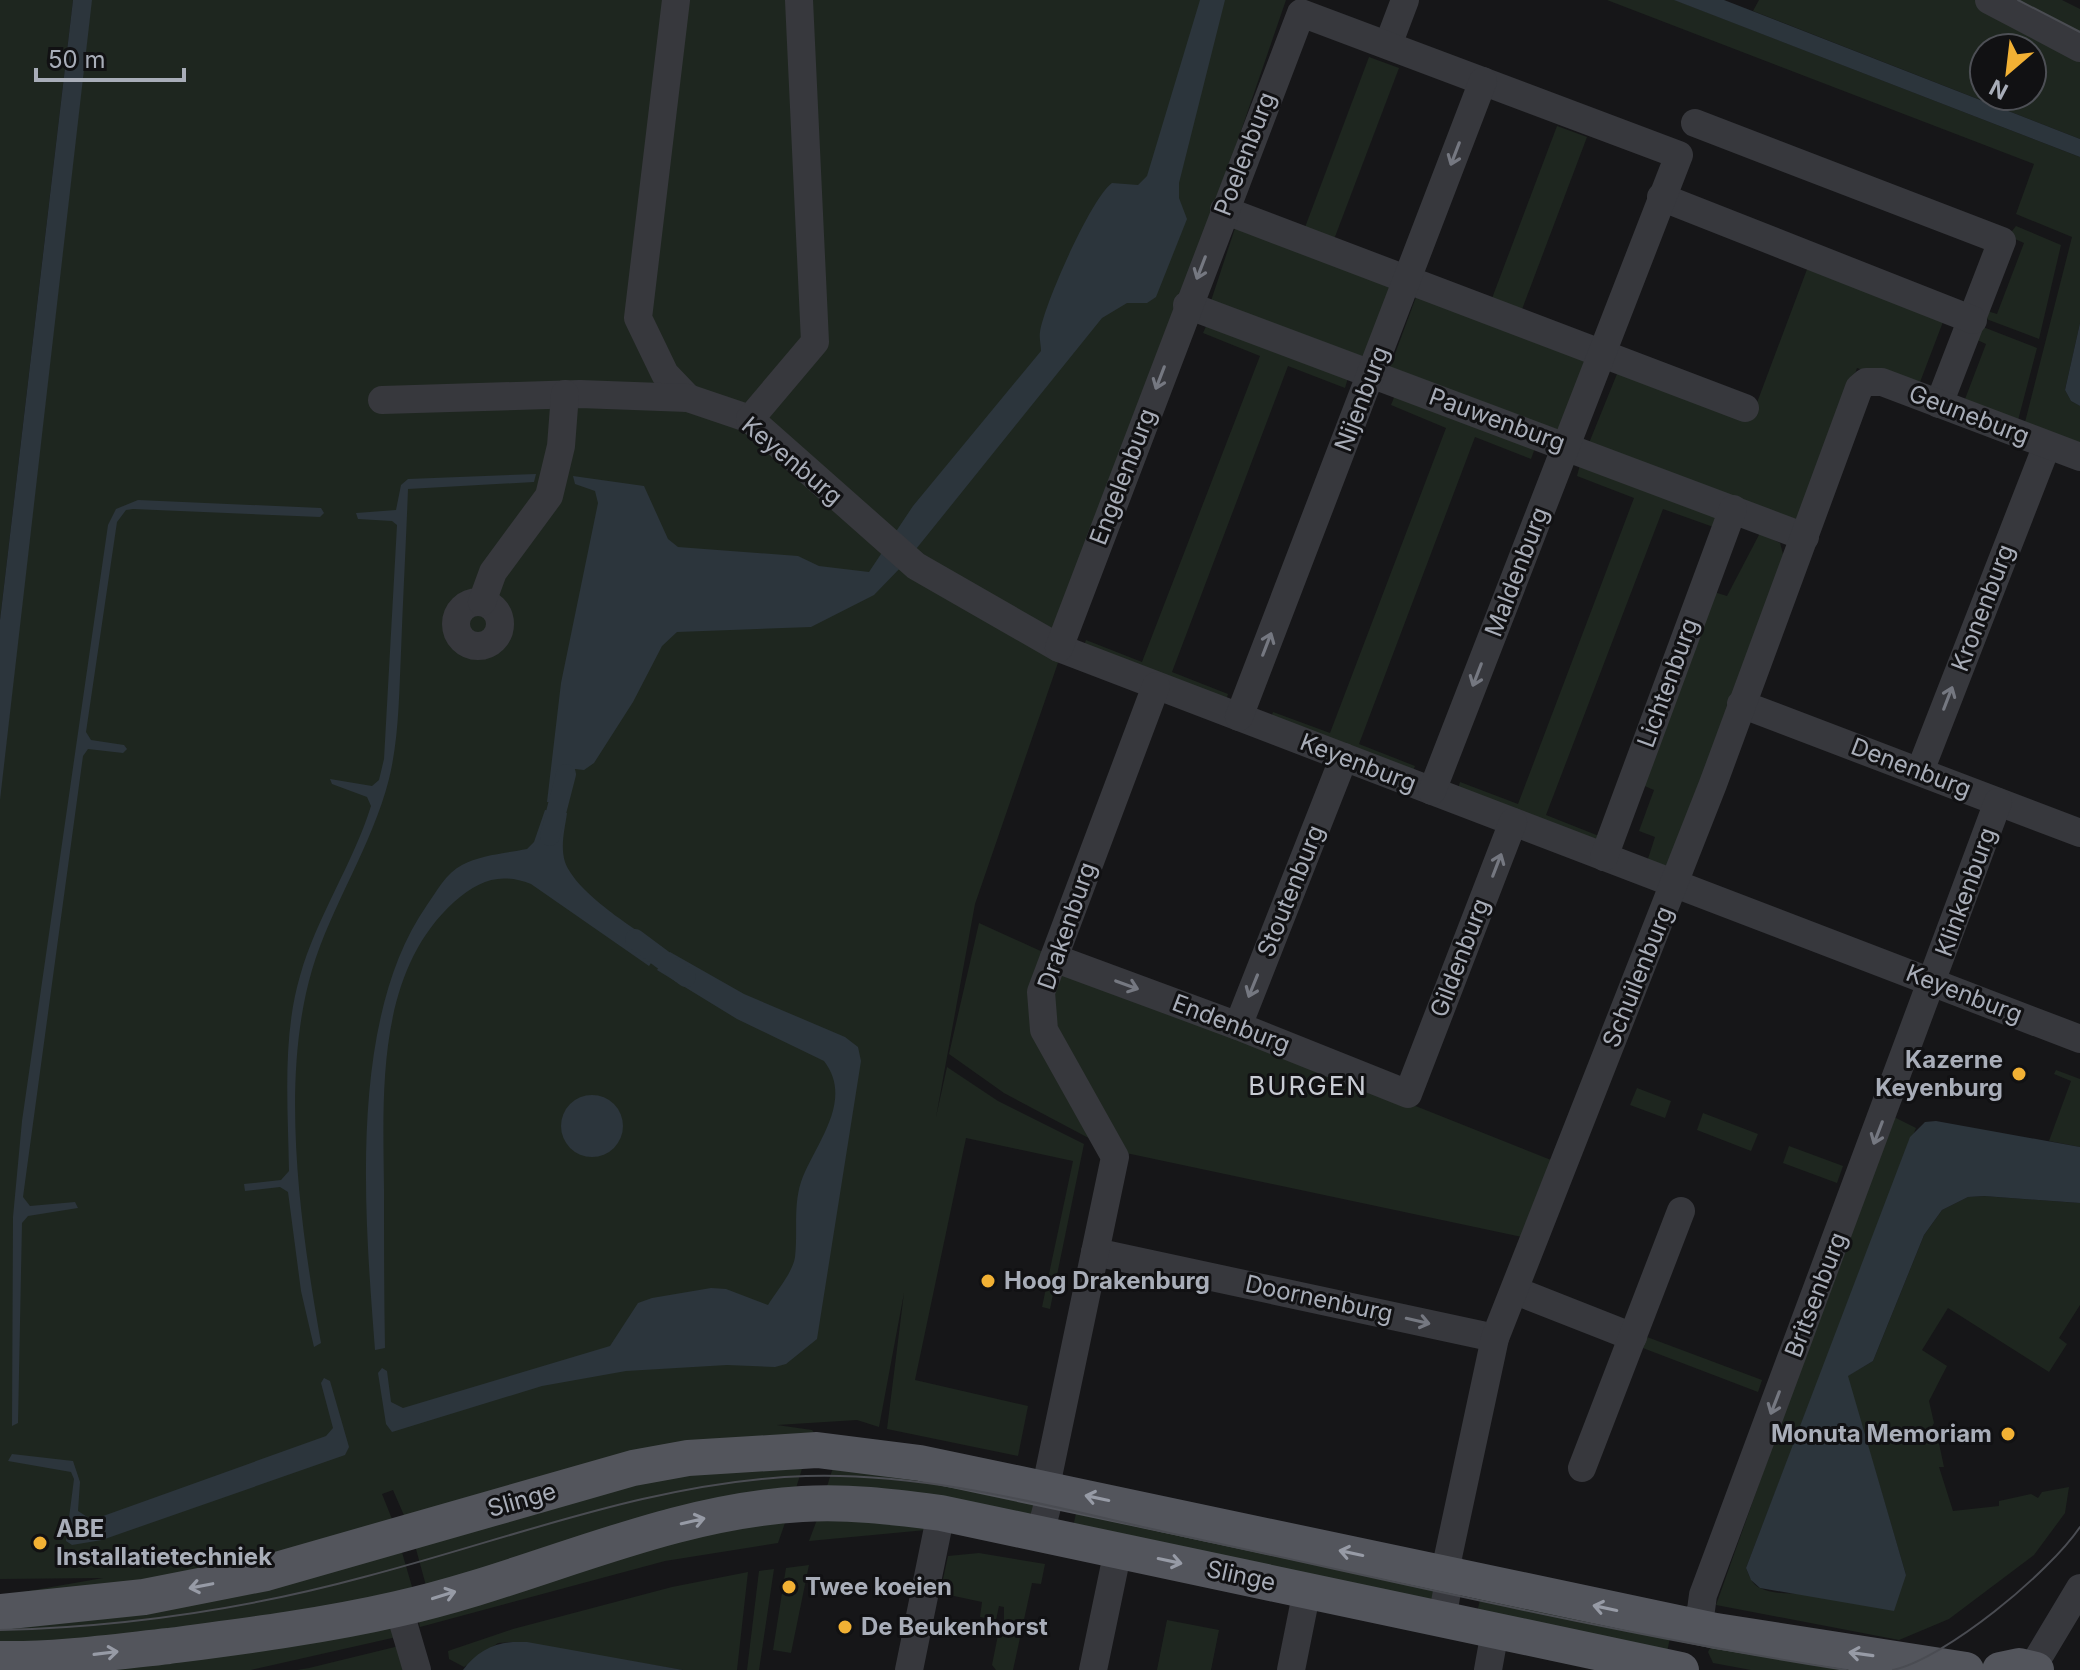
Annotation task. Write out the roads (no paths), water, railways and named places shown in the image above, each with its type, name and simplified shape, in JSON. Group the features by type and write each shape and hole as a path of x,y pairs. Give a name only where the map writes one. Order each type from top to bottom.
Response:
{"main road":[{"name":"Slinge","path":"0,1612 144,1597 266,1573 633,1468 688,1458 817,1450 920,1463 1450,1574 1966,1670"},
{"name":"Slinge","path":"0,1659 52,1659 234,1638 399,1609 654,1530 724,1514 800,1504 865,1503 941,1513 1495,1631 1582,1660 1681,1670"}],"street":[{"path":"676,0 638,318 665,374 688,398"},
{"path":"750,419 815,342 799,0"},
{"path":"1388,45 1405,0"},
{"path":"1989,0 2080,48"},
{"name":"Poelenburg","path":"1187,305 1224,210 1310,10 1388,45 1679,155"},
{"name":"Nijenburg","path":"1239,717 1483,81"},
{"path":"1695,123 2002,241 1939,404"},
{"name":"Maldenburg","path":"1432,791 1679,155"},
{"path":"1661,197 1973,320"},
{"path":"1224,210 1745,408"},
{"name":"Pauwenburg","path":"1187,305 1805,537"},
{"name":"Engelenburg","path":"1059,648 1187,305"},
{"name":"Geuneburg","path":"1859,388 1866,382 1882,382 2080,457"},
{"name":"Schuilenburg","path":"1450,1574 1448,1557 1495,1338 1674,883 1859,388"},
{"path":"482,602 493,572 549,496 561,446 565,394"},
{"name":"Keyenburg","path":"382,400 565,394 688,398 750,419 879,537 916,566 1059,648 2080,1039"},
{"name":"Kronenburg","path":"1920,771 2047,445"},
{"name":"Lichtenburg","path":"1604,857 1733,509"},
{"name":"Drakenburg","path":"1049,1488 1049,1472 1115,1157 1044,1030 1041,992 1156,686"},
{"name":"Denenburg","path":"1741,704 2080,833"},
{"name":"Stoutenburg","path":"1238,1026 1344,757"},
{"name":"Klinkenburg","path":"1934,982 1998,802"},
{"name":"Gildenburg","path":"1408,1094 1513,822"},
{"name":"Endenburg","path":"1054,958 1238,1026 1408,1094"},
{"name":"Britsenburg","path":"1696,1618 1934,982"},
{"path":"1582,1468 1681,1211"},
{"name":"Doornenburg","path":"1095,1252 1495,1338"},
{"path":"1516,1291 1633,1337"},
{"path":"1040,1534 1049,1488"},
{"path":"909,1670 941,1513"},
{"path":"1093,1670 1118,1550"},
{"path":"1442,1620 1450,1574"},
{"path":"2023,1669 2080,1588"},
{"path":"1291,1670 1307,1590"},
{"path":"399,1609 417,1670"},
{"path":"1488,1670 1495,1631"}],"waterway":[{"path":"550,836 566,774"},
{"path":"635,939 686,977"}],"tram line":[{"path":"2018,0 2080,32"},
{"path":"0,1630 92,1625 229,1607 364,1577 638,1500 749,1480 854,1476 950,1486 998,1495 1598,1625 1846,1670"},
{"path":"1893,1670 1940,1649 1995,1611 2045,1567 2080,1527"}],"place":[{"name":"Kazerne Keyenburg","path":"2019,1074"},
{"name":"Hoog Drakenburg","path":"988,1281"},
{"name":"Monuta Memoriam","path":"2008,1434"},
{"name":"ABE Installatietechniek","path":"40,1543"},
{"name":"Twee koeien","path":"789,1587"},
{"name":"De Beukenhorst","path":"845,1627"}],"district":[{"name":"BURGEN","path":"1308,1086"}]}
